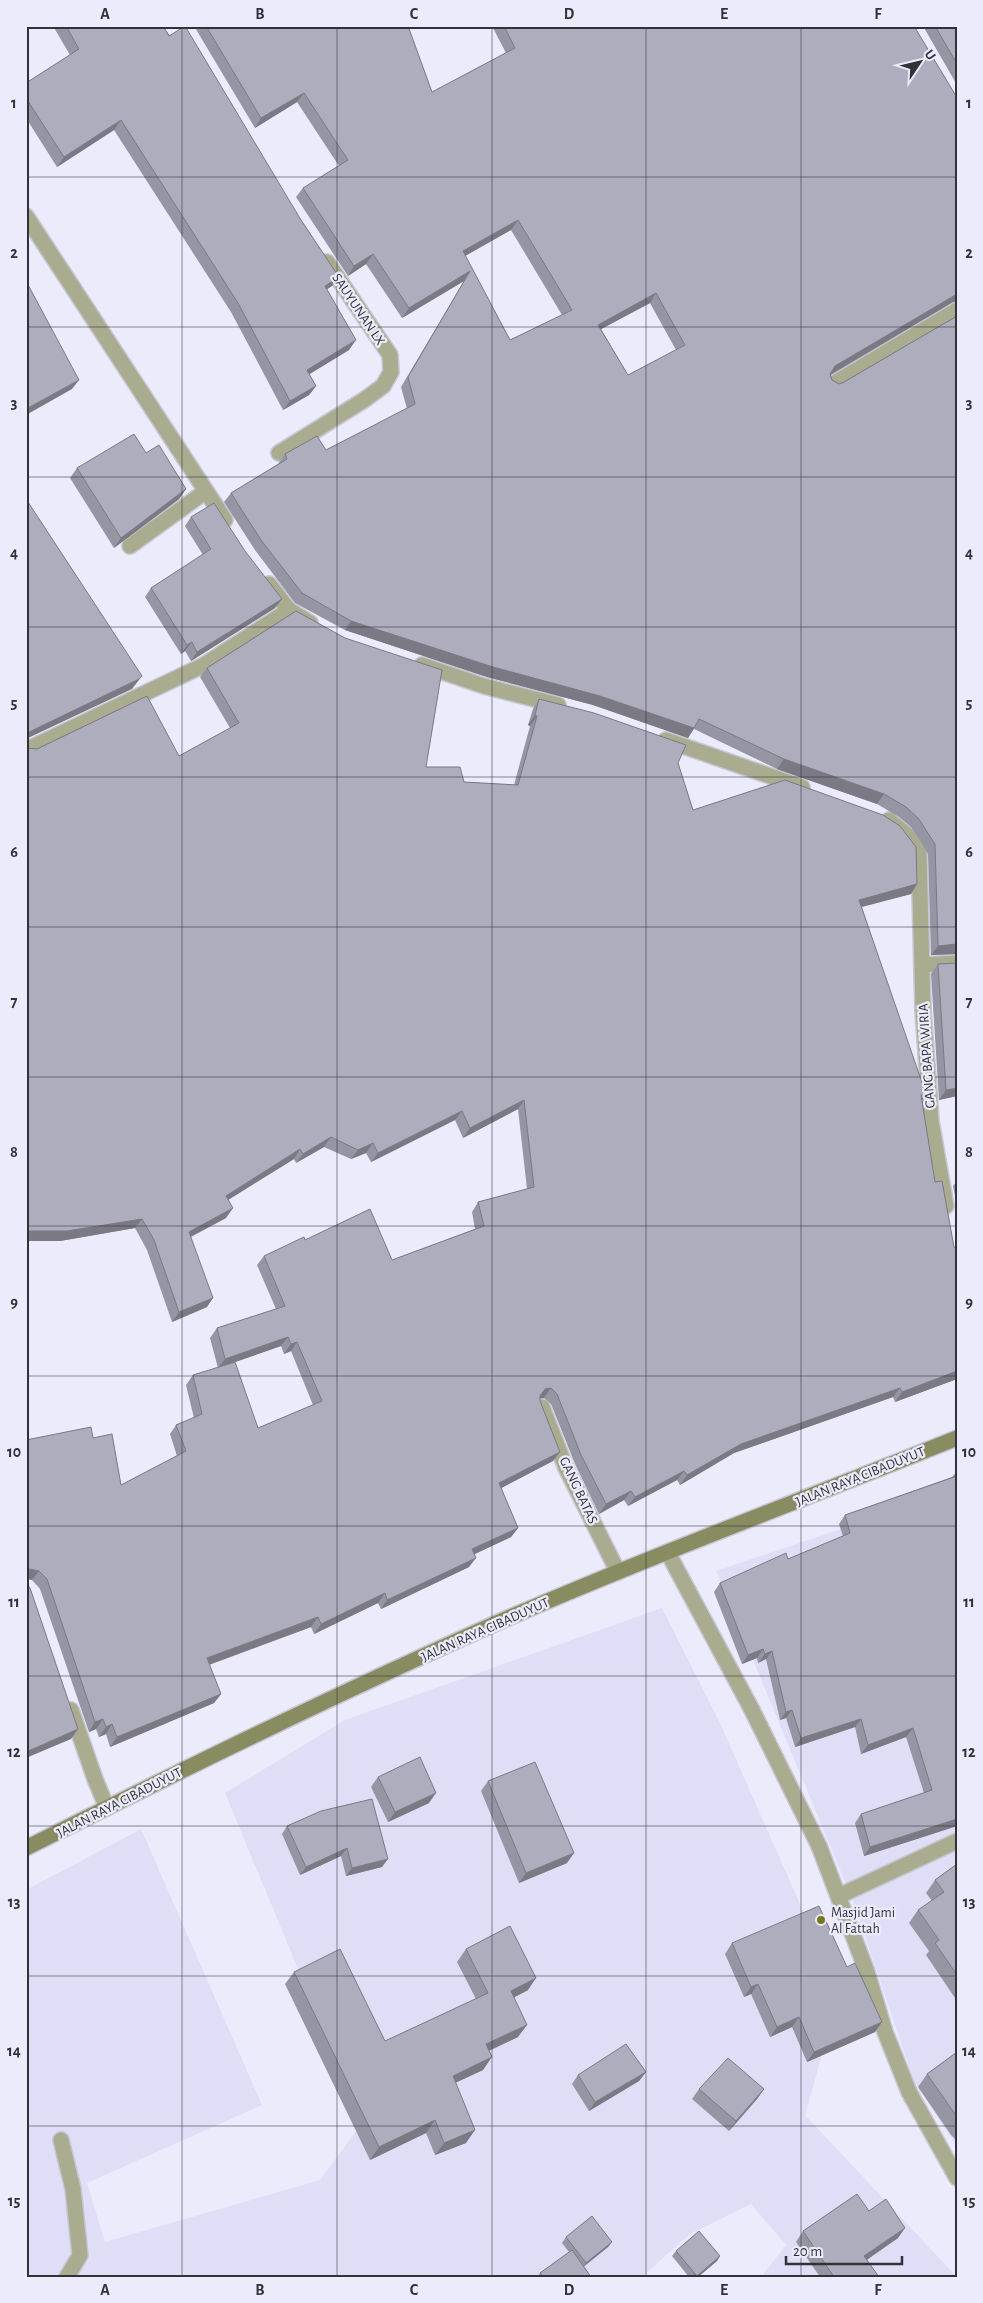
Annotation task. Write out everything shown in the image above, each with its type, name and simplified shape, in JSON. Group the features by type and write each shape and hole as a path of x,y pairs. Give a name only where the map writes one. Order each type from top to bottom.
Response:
{"main road":[{"name":"JALAN RAYA CIBADUYUT","path":"26,1848 296,1714 494,1624 618,1572 957,1438"}],"street":[{"path":"26,216 232,531"},
{"name":"SAUYUNAN LX","path":"279,452 364,400 383,386 391,372 390,355 319,249"},
{"path":"833,384 957,310"},
{"path":"130,546 206,491"},
{"path":"259,571 289,610 325,631"},
{"path":"26,750 204,665 289,610"},
{"path":"404,659 484,686 571,709"},
{"path":"655,736 819,793"},
{"name":"GANG BAPA WIRIA","path":"873,812 893,822 907,835 919,854 922,1010 931,1122 950,1225"},
{"path":"922,965 957,963"},
{"name":"GANG BATAS","path":"542,1407 566,1468 618,1572"},
{"path":"668,1553 752,1710 820,1846 908,2092 957,2178"},
{"path":"66,1695 107,1808"},
{"path":"839,1896 957,1841"},
{"path":"61,2140 73,2189 80,2255 67,2277"}],"shaded area":[{"path":"957,1490 957,2147 914,2081 853,1901 716,1571"},
{"path":"662,1608 720,1723 807,1920 826,2040 805,2115 957,2277 761,2277 786,2245 751,2204 690,2234 642,2277 26,2277 26,1890 141,1829 262,2105 87,2183 105,2242 320,2180 362,2123 225,1793 345,1720"}],"building":[{"path":"66,26 163,26 169,36 185,26 301,220 339,277 325,286 356,340 307,370 316,386 290,401 238,303 121,120 64,157 26,98 26,83 79,49"},
{"path":"206,26 408,26 432,92 515,48 504,26 914,26 957,97 957,294 835,366 830,374 832,380 839,384 844,382 957,316 957,944 938,946 935,844 918,818 906,807 884,794 784,759 699,719 694,728 600,696 493,667 351,621 302,593 261,540 231,493 287,459 285,454 317,436 326,450 415,404 408,377 470,271 409,308 373,254 354,266 303,188 348,160 304,93 261,118","holes":["518,220 572,310 510,340 463,251","656,293 685,345 628,375 598,325"]},
{"path":"935,26 957,26 957,64"},
{"path":"26,281 79,380 26,409"},
{"path":"134,434 146,453 159,445 186,489 121,538 77,468"},
{"path":"26,499 142,676 26,735"},
{"path":"214,503 245,551 282,599 197,652 192,642 187,645 151,588 211,549 191,517"},
{"path":"296,611 345,638 442,670 426,767 460,767 464,782 518,785 537,716 535,715 539,699 594,713 686,745 678,763 693,810 785,780 883,815 900,826 916,847 917,884 859,900 926,1094 921,1095 935,1182 942,1181 954,1247 957,1250 957,1371 902,1392 900,1388 741,1444 687,1475 684,1471 635,1497 631,1491 606,1504 581,1455 557,1394 551,1388 545,1389 540,1396 540,1401 560,1452 499,1483 518,1528 472,1549 476,1558 387,1600 385,1593 321,1624 318,1617 207,1658 221,1694 117,1737 112,1724 106,1727 103,1719 95,1722 47,1579 39,1571 30,1569 26,1572 26,1440 91,1427 93,1438 112,1434 121,1485 186,1451 176,1425 202,1414 193,1375 235,1362 258,1428 322,1401 297,1342 291,1344 288,1337 225,1359 217,1328 285,1306 264,1256 304,1237 305,1240 370,1209 392,1260 484,1226 478,1202 534,1187 524,1100 470,1128 462,1111 378,1153 373,1143 358,1150 331,1137 303,1154 300,1149 226,1196 233,1208 189,1232 213,1298 179,1312 154,1240 142,1219 67,1231 26,1231 26,746 27,748 37,749 147,696 179,756 239,723 207,668"},
{"path":"957,963 957,1088 946,1090 938,964"},
{"path":"957,1476 957,1819 870,1847 861,1814 932,1790 913,1728 868,1745 861,1719 801,1738 792,1710 786,1712 772,1651 765,1654 763,1649 748,1655 720,1583 786,1553 788,1559 850,1533 845,1515"},
{"path":"26,1583 30,1588 78,1729 26,1752"},
{"path":"420,1757 436,1793 395,1812 378,1777"},
{"path":"535,1762 574,1853 526,1873 488,1781"},
{"path":"372,1799 388,1859 352,1868 347,1848 306,1867 287,1826 321,1811"},
{"path":"957,1864 957,1975 935,1943 939,1940 918,1910 944,1892 935,1880"},
{"path":"819,1906 847,1967 855,1963 882,2022 814,2052 799,2017 777,2027 758,1984 751,1987 732,1943"},
{"path":"510,1926 536,1978 511,1991 527,2025 486,2044 492,2057 453,2076 475,2130 444,2143 435,2120 379,2147 294,1972 340,1949 385,2041 488,1993 466,1949"},
{"path":"626,2044 646,2072 595,2102 578,2075"},
{"path":"957,2052 957,2117 927,2074"},
{"path":"728,2058 764,2089 736,2121 699,2089"},
{"path":"857,2194 869,2211 886,2199 905,2228 864,2256 879,2277 834,2277 803,2231"},
{"path":"592,2216 612,2242 586,2263 566,2237"},
{"path":"699,2231 720,2256 697,2276 676,2251"},
{"path":"572,2250 591,2277 542,2277 540,2273"}],"place":[{"name":"Masjid Jami Al Fattah","path":"821,1920"}]}
